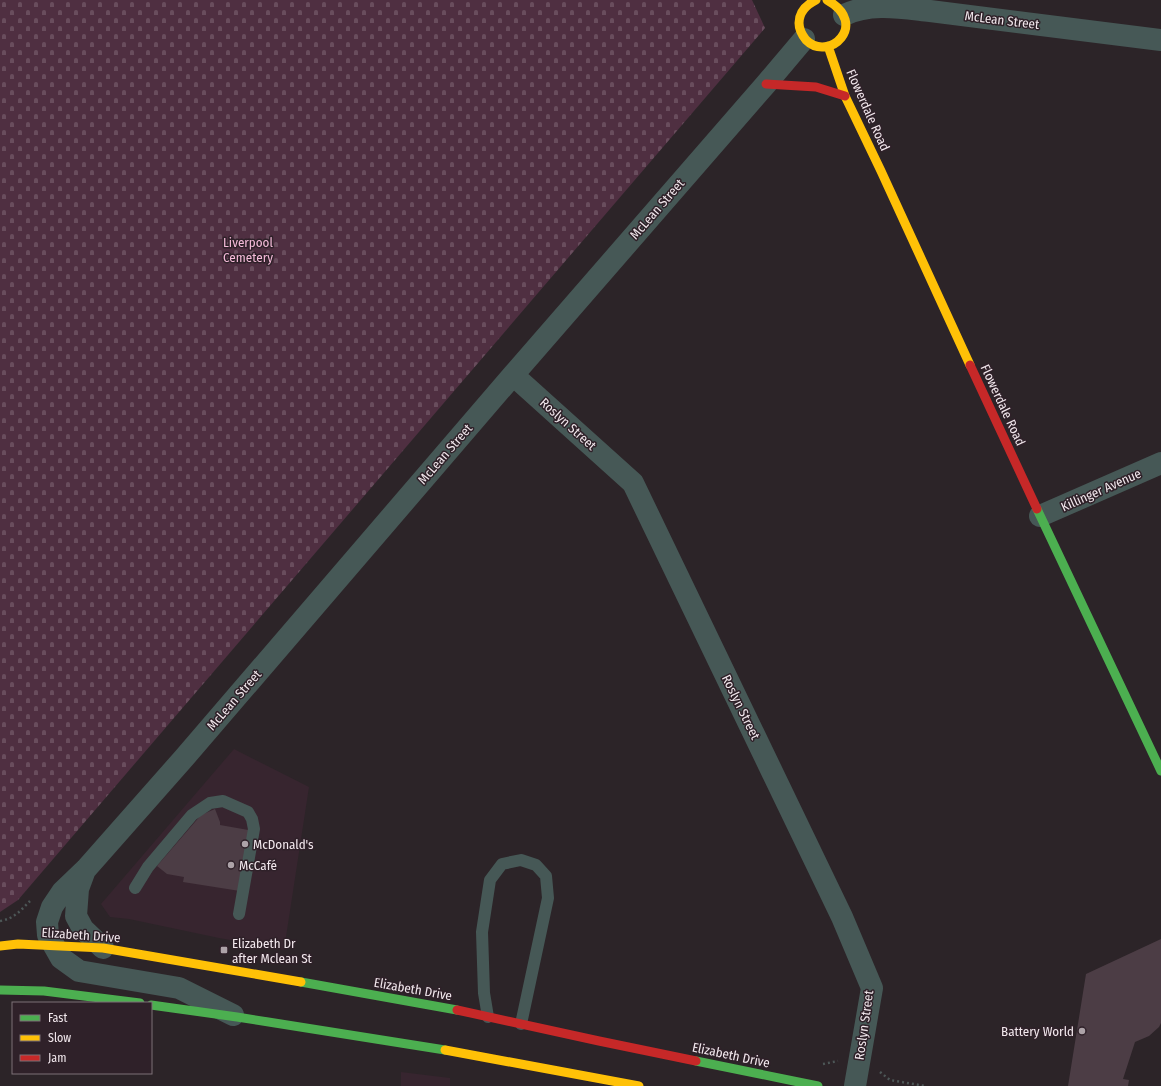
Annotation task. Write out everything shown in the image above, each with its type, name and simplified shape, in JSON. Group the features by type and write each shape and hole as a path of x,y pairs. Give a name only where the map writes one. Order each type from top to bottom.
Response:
{"main road":[{"path":"811,1 803,8 799,16 798,24 800,32 804,39 815,46 828,46 834,44 843,34 846,21 840,8 834,2 827,0"},
{"name":"Flowerdale Road","path":"828,46 844,96 881,171 1040,516 1161,771"},
{"path":"766,84 816,87 844,96"},
{"name":"Elizabeth Drive","path":"0,946 18,944 103,948 454,1009 818,1086"},
{"path":"0,990 44,991 132,1002"},
{"path":"152,1004 446,1050 640,1086"}],"street":[{"name":"McLean Street","path":"844,15 862,8 896,8 1161,40"},
{"name":"McLean Street","path":"237,1017 179,988 78,971 61,958 48,935 47,922 52,907 62,892 86,869 194,746 804,39"},
{"name":"Roslyn Street","path":"513,375 633,483 842,917 872,988 855,1086"},
{"name":"Killinger Avenue","path":"1040,516 1161,463"},
{"name":"McLean Street","path":"86,869 78,889 76,916 83,929 103,948"}],"lane":[{"path":"135,888 148,867 192,815 210,803 223,801 248,812 252,819 254,830 239,914"},
{"path":"488,1017 484,993 482,932 490,880 502,864 521,860 536,865 546,876 548,898 521,1024"}],"path":[{"path":"0,921 17,915 33,897"},
{"path":"878,1070 890,1080 925,1086"}],"shaded area":[{"path":"234,749 309,787 284,950 129,919 110,917 101,904"},
{"path":"401,1072 450,1078 450,1086 401,1086"}],"green space":[{"name":"Liverpool Cemetery","path":"0,0 752,0 765,28 18,900 0,912"}],"building":[{"path":"215,809 220,825 254,831 240,891 183,882 184,877 167,874 157,866 201,815"},
{"path":"1161,939 1161,1023 1159,1027 1149,1036 1135,1042 1123,1079 1129,1080 1128,1086 1068,1086 1086,974"}],"traffic: fast":[{"path":"1037,509 1161,771"},
{"path":"301,982 457,1010"},
{"path":"0,990 44,991 132,1002"},
{"path":"152,1005 445,1050"},
{"path":"696,1061 818,1086"}],"traffic: slow":[{"path":"816,0 809,4 802,12 799,23 802,34 806,40 815,46 825,47 834,44 841,38 845,29 845,20 839,10 827,0"},
{"path":"828,46 845,96 970,365"},
{"path":"0,946 18,944 103,948 301,982"},
{"path":"445,1050 639,1086"}],"traffic: jam":[{"path":"766,84 816,87 845,96"},
{"path":"970,365 1037,509"},
{"path":"457,1010 696,1061"}],"place":[{"name":"McDonald's","path":"245,844"},
{"name":"McCafé","path":"231,865"},
{"name":"Elizabeth Dr after Mclean St","path":"224,950"},
{"name":"Battery World","path":"1082,1031"}]}
